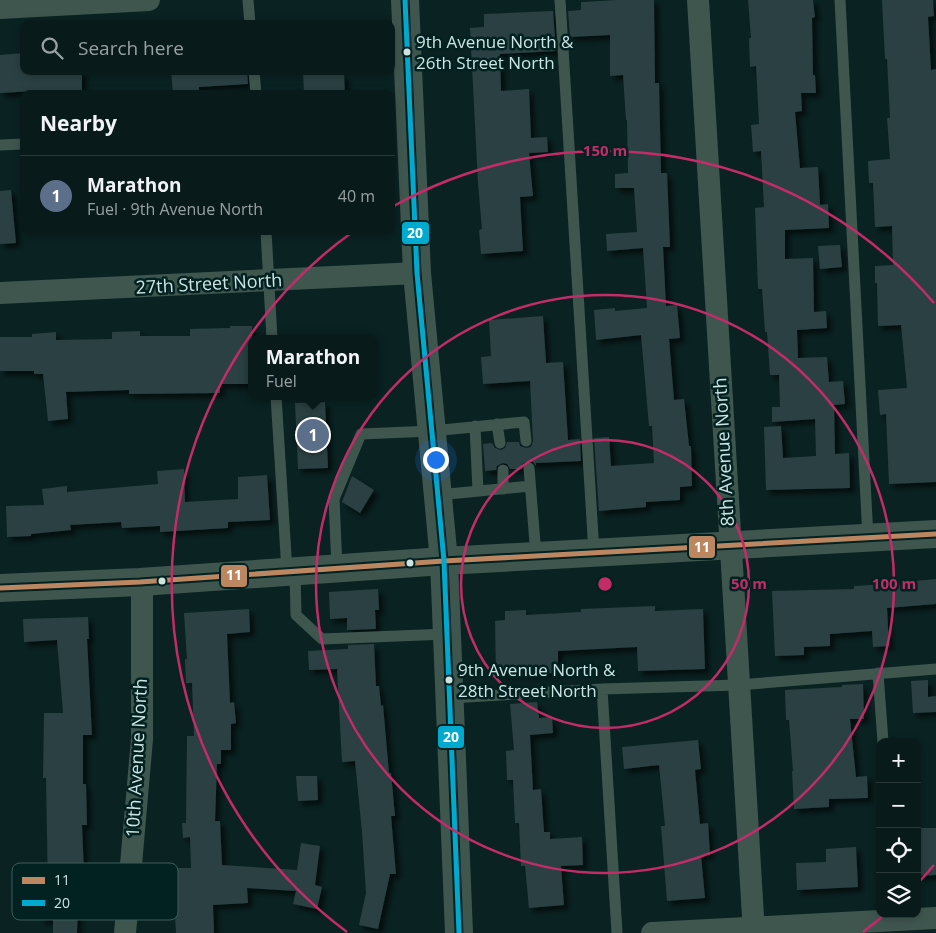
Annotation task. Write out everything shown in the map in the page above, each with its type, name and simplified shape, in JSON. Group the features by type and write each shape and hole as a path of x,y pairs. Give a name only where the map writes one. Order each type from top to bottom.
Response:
{"street":[{"path":"0,8 149,0"},
{"path":"405,0 417,273 444,561 459,933"},
{"name":"8th Avenue North","path":"698,0 754,930"},
{"name":"27th Street North","path":"0,293 417,273"},
{"path":"0,588 140,582 444,561 730,547 936,534"},
{"name":"10th Avenue North","path":"131,863 142,739 142,594 140,582"},
{"path":"652,933 754,930 936,918"},
{"name":"10th Avenue North","path":"125,933 126,920"}],"lane":[{"path":"248,0 250,20"},
{"path":"560,0 594,553"},
{"path":"840,0 868,538"},
{"path":"254,75 256,90"},
{"path":"0,145 20,144"},
{"path":"266,235 272,335"},
{"path":"276,400 296,615 322,639 447,634"},
{"path":"337,568 334,498 361,434 432,431 524,422 526,441"},
{"path":"497,424 500,443"},
{"path":"475,426 478,491"},
{"path":"529,468 536,556"},
{"path":"503,470 503,489"},
{"path":"438,495 530,486"},
{"path":"450,698 602,689 738,685 936,669"},
{"path":"878,673 883,738"},
{"path":"602,689 617,933"}],"building":[{"path":"654,0 655,83 659,83 661,173 667,173 670,247 663,247 666,306 677,305 680,338 669,339 674,400 684,399 689,446 691,446 692,486 680,487 680,500 646,502 646,507 599,511 594,438 609,437 611,466 654,463 652,426 649,426 641,335 596,340 594,310 615,308 615,311 647,308 643,248 607,251 606,234 637,232 634,188 615,188 615,174 628,173 627,120 623,75 610,76 610,35 570,37 568,11 581,10 581,2"},
{"path":"748,0 813,0 815,17 812,18 813,75 815,75 816,93 801,93 802,111 795,112 800,168 818,167 820,205 828,204 829,228 785,230 785,259 813,258 814,312 826,311 827,328 797,330 798,358 827,357 829,382 843,381 845,404 834,405 835,454 849,453 850,488 766,490 764,427 781,426 783,458 816,456 815,419 772,422 772,407 780,407 779,375 770,375 762,289 758,289 755,208 764,207 761,151 753,152 751,125 759,124 756,66 750,67 749,38 751,38"},
{"path":"882,0 933,0 934,16 928,17 931,70 936,69 936,482 889,484 886,414 880,415 878,390 907,388 901,325 878,326 877,283 875,283 875,266 893,265 892,226 875,227 873,183 869,183 868,161 890,159 887,118 890,118"},
{"path":"553,11 556,51 500,54 501,91 529,89 531,138 547,137 548,152 529,153 533,196 520,197 523,251 481,254 479,230 482,229 470,28 484,27 484,14"},
{"path":"20,53 20,75 82,75 82,90 20,90 20,92 0,93 0,55"},
{"path":"171,75 247,75 248,84 199,87 199,90 173,90"},
{"path":"303,75 344,75 345,90 304,90"},
{"path":"11,190 16,243 0,244 0,191"},
{"path":"840,245 842,267 820,269 818,246"},
{"path":"543,316 546,363 563,362 568,440 580,439 581,461 536,463 536,466 533,462 528,461 522,464 522,469 510,469 507,464 503,463 497,466 496,470 485,471 483,444 492,443 495,448 501,450 505,448 507,442 519,442 520,446 526,448 531,447 533,441 530,381 483,384 481,357 491,356 489,320"},
{"path":"230,326 252,326 252,335 248,335 248,384 220,384 220,393 129,394 129,390 66,392 68,419 48,421 43,374 34,374 34,371 0,371 0,337 32,337 32,334 56,332 56,340 112,339 112,332 140,331 140,336 190,336 190,329 230,328"},
{"path":"325,402 328,468 298,469 295,403"},
{"path":"184,469 185,502 238,499 238,477 267,475 270,520 228,522 228,528 160,532 160,526 122,528 121,522 70,525 71,530 31,534 31,536 7,537 6,506 44,505 42,489 67,486 67,492 158,484 157,471"},
{"path":"352,476 374,490 360,513 342,502"},
{"path":"936,579 936,604 887,608 889,646 873,647 872,631 830,634 830,646 804,647 804,655 775,656 772,591 854,589 854,586"},
{"path":"378,589 379,610 375,610 376,629 347,630 347,618 330,619 329,592"},
{"path":"655,606 655,611 703,609 705,669 638,671 637,647 558,651 558,673 496,674 495,621 505,620 505,611 526,610 526,615 581,612 581,609"},
{"path":"249,609 250,632 227,634 230,703 234,702 236,723 231,724 231,750 221,750 221,764 217,764 215,821 220,821 222,865 297,870 301,843 320,846 315,885 322,887 317,909 293,904 296,891 247,888 248,903 213,905 214,933 176,933 175,920 178,920 178,868 191,868 190,837 183,838 182,823 186,823 187,736 194,736 192,683 186,683 185,659 187,659 184,613"},
{"path":"88,617 89,639 87,639 92,735 83,735 83,784 86,784 87,825 82,825 84,863 47,863 46,778 43,778 44,713 63,713 57,640 24,642 23,619"},
{"path":"374,644 376,686 379,686 381,706 383,705 389,773 391,773 395,816 391,816 396,874 390,874 378,929 359,925 366,893 362,832 355,761 342,762 337,669 309,670 308,651 348,649 348,645"},
{"path":"928,680 928,697 936,696 936,712 913,713 911,681"},
{"path":"863,684 864,719 850,719 856,777 867,776 868,798 829,799 829,807 794,809 793,771 789,720 786,720 785,690"},
{"path":"537,702 539,718 552,717 553,733 530,735 533,790 541,789 544,832 550,832 550,839 582,837 583,865 561,866 564,905 529,908 525,866 521,866 519,823 515,823 513,780 507,780 506,751 514,750 510,704"},
{"path":"698,740 701,769 695,770 700,824 708,823 710,855 701,855 705,898 667,901 661,826 665,826 659,765 624,769 622,747"},
{"path":"296,776 317,776 318,800 298,801"},
{"path":"921,828 936,828 936,875 921,876"},
{"path":"856,847 858,887 797,890 796,863 826,862 826,849"},
{"path":"53,920 77,920 77,933 53,933"}],"transit line":[{"name":"20","path":"405,0 417,273 444,561 459,933"},
{"name":"11","path":"0,588 140,582 444,561 936,534"}],"place":[{"name":"9th Avenue North & 26th Street North","path":"407,52"},
{"name":"Marathon","path":"313,435"},
{"name":"9th Avenue North & 28th Street North","path":"449,680"}]}
